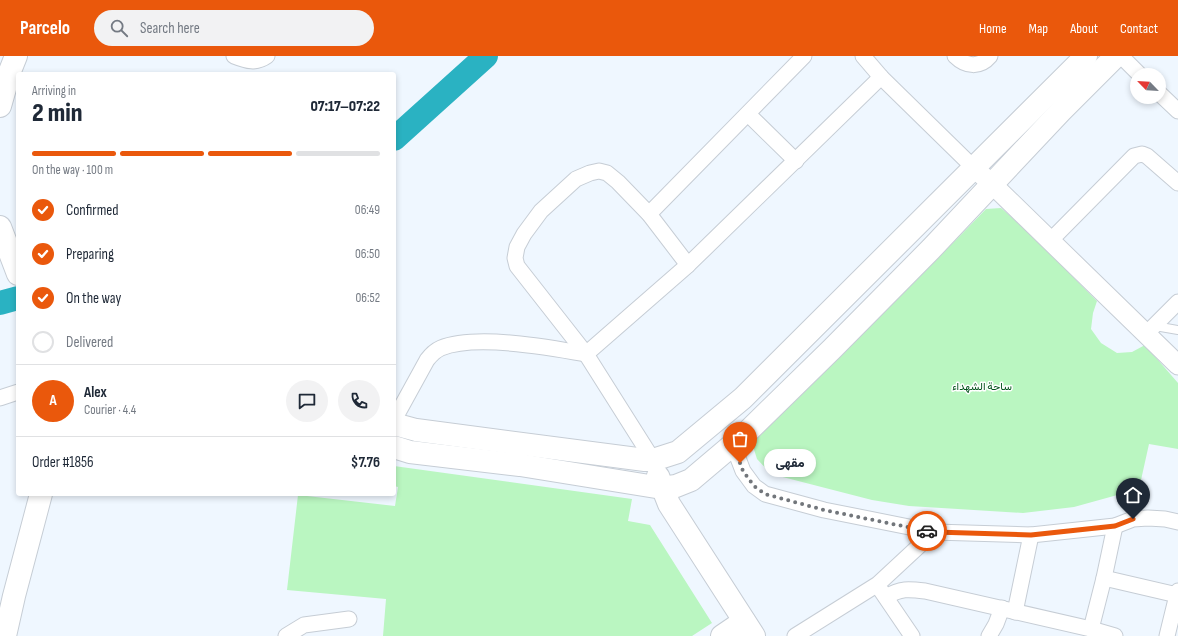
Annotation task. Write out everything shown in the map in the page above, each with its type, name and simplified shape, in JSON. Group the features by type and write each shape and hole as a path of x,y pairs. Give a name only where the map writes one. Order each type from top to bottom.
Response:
{"main road":[{"path":"396,425 416,430 645,460 653,460 678,452 743,398 1086,56"},
{"path":"396,448 410,452 520,465 662,488 676,486 691,480 733,445 832,349 930,250 1061,111 1116,56"},
{"path":"0,106 9,61"},
{"path":"0,228 16,268"},
{"path":"914,229 930,250"},
{"path":"653,460 669,504 749,629 722,636"},
{"path":"5,636 39,496"}],"street":[{"path":"234,56 244,60 254,61 261,60 267,56"},
{"path":"649,214 804,56"},
{"path":"863,56 881,77 1050,241 1150,330 1178,366"},
{"path":"955,56 957,59 973,65 982,63 990,56"},
{"path":"1121,56 1133,68"},
{"path":"586,354 688,266 881,77"},
{"path":"1166,100 1178,111"},
{"path":"748,114 796,161"},
{"path":"1050,241 1134,156 1142,154 1148,156 1178,183"},
{"path":"653,460 586,354 517,266 515,258 517,247 524,234 541,211 576,179 590,173 599,172 607,173 618,182 649,214 688,266"},
{"path":"1150,330 1178,302"},
{"path":"396,416 427,360 440,348 463,343 488,342 559,349 586,354"},
{"path":"0,398 16,393"},
{"path":"733,445 743,471 754,486 765,494 824,510 934,532 1031,535 1115,526 1133,519 1165,519 1178,522"},
{"path":"1091,629 1115,526"},
{"path":"795,636 882,590 934,532"},
{"path":"989,636 996,624 1008,610 1031,535"},
{"path":"1104,578 1177,593 1167,636"},
{"path":"882,590 893,592 909,589 925,590 1115,636"},
{"path":"882,590 912,636"},
{"path":"286,636 304,625 349,619"}],"lane":[{"path":"1150,330 1178,330"}],"green space":[{"name":"ساحة الشهداء","path":"1001,208 1022,226 1097,301 1093,313 1091,329 1101,343 1117,353 1132,352 1145,345 1178,383 1178,449 1149,444 1139,489 1074,507 1023,513 909,506 872,500 771,474 757,459 752,443 766,423 904,291 986,209"},
{"path":"396,466 632,499 628,521 650,525 712,623 692,636 383,636 386,599 287,590 298,496 395,506 398,487 396,486"}],"waterway":[{"path":"396,137 486,56"},
{"path":"0,303 16,299"}],"way so far":[{"path":"740,463 743,471 754,486 765,494 824,510 927,531"}],"place":[{"name":"مقهى","path":"740,463"}],"route":[{"path":"927,531 1031,535 1115,526 1133,519"}]}
